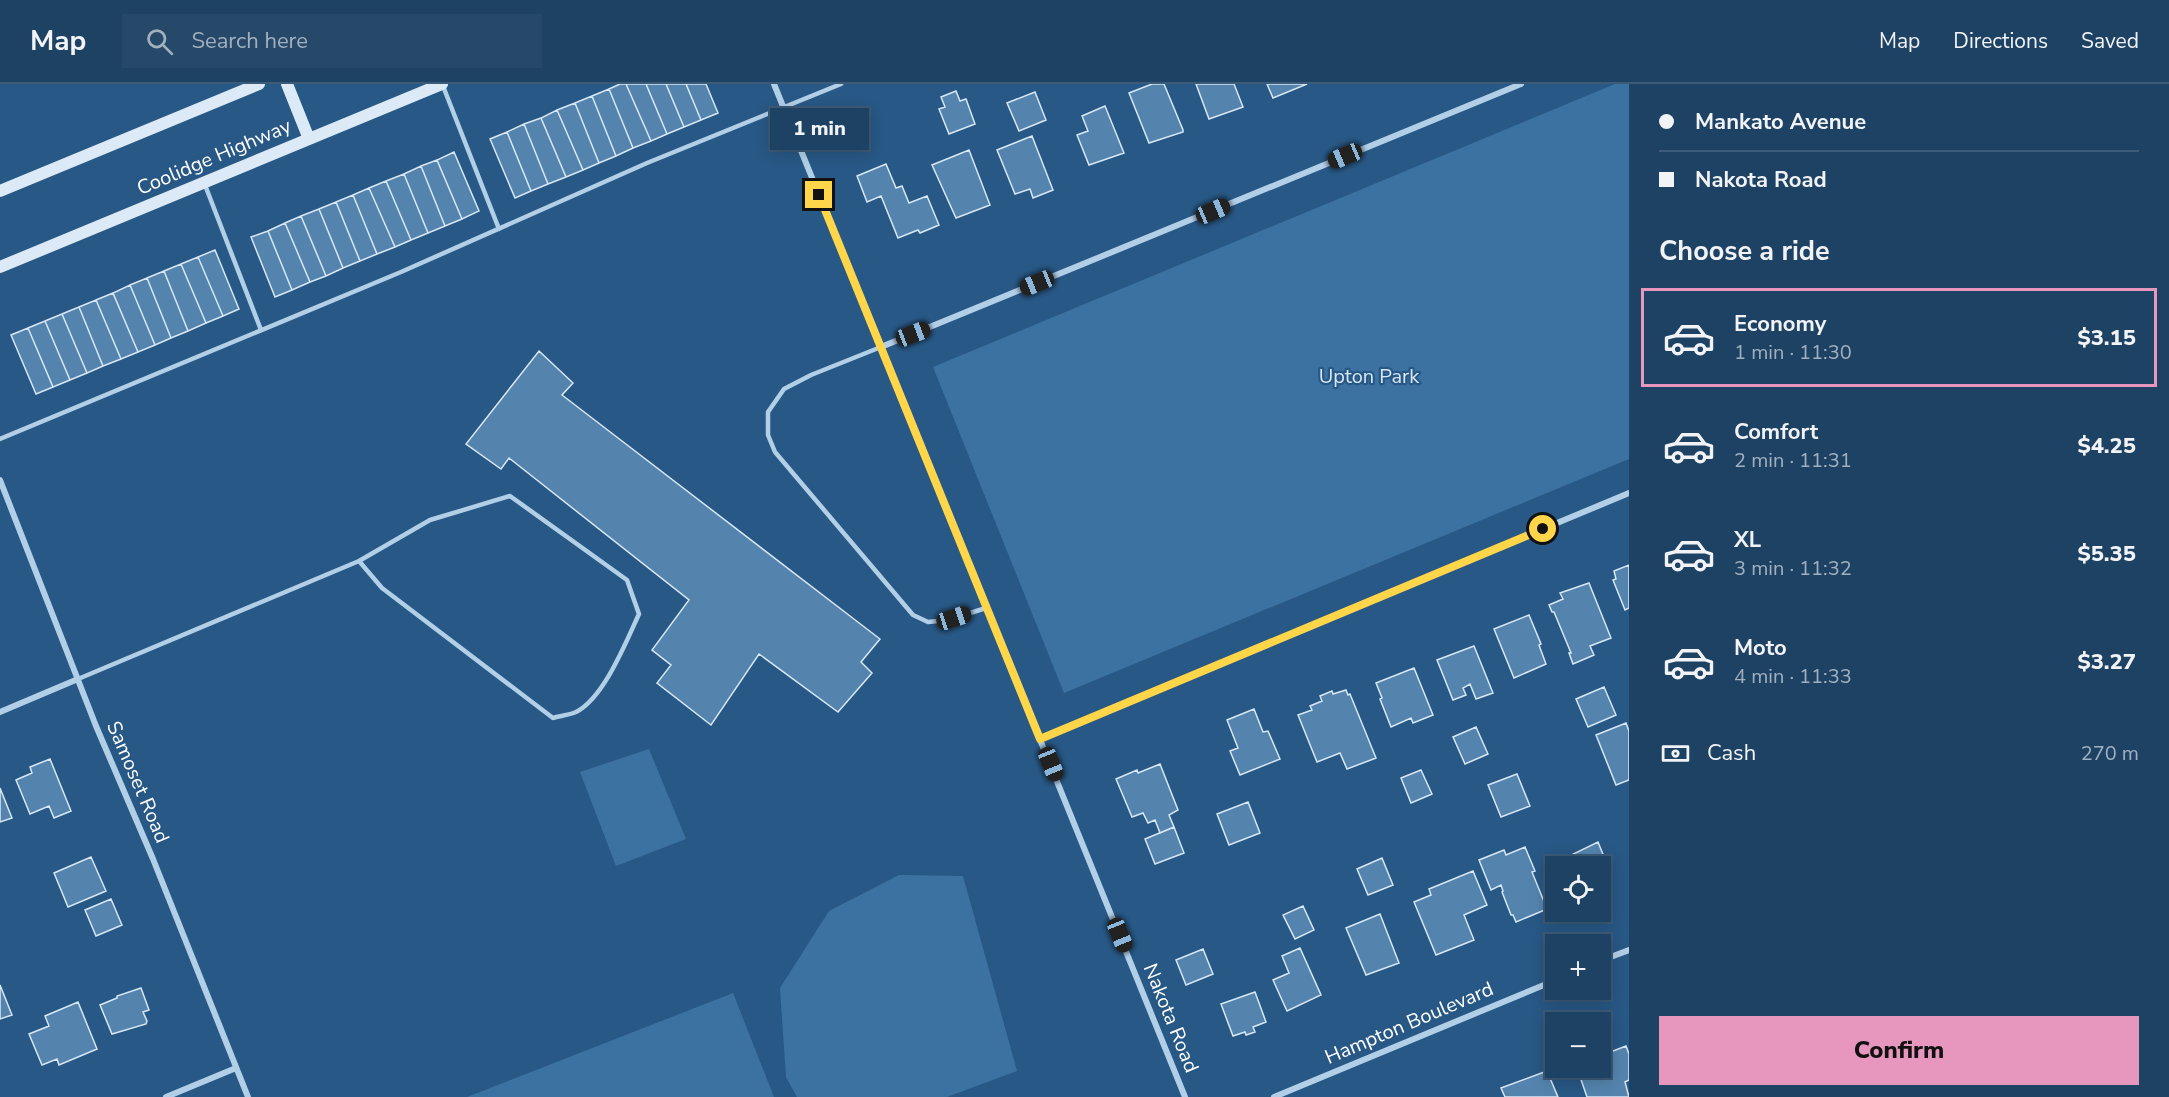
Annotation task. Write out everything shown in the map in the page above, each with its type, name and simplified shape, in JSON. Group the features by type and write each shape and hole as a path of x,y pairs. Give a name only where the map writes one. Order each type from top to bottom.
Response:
{"main road":[{"path":"0,191 259,84"},
{"path":"287,84 309,139"},
{"name":"Coolidge Highway","path":"0,267 442,84"}],"street":[{"name":"Nakota Road","path":"774,84 1185,1097"},
{"path":"881,347 1521,84"},
{"name":"Samoset Road","path":"0,480 78,680 153,859 248,1097"},
{"path":"1040,739 1629,493"},
{"path":"0,712 78,680"},
{"path":"1611,957 1629,950"},
{"name":"Hampton Boulevard","path":"1274,1097 1545,985"},
{"path":"166,1097 236,1068"}],"lane":[{"path":"442,84 499,229"},
{"path":"0,439 499,229 647,163 842,84"},
{"path":"204,183 261,330"},
{"path":"881,347 811,375 784,389 768,412 768,435 776,452 913,615 928,622 948,620 986,608"},
{"path":"78,680 359,561 430,520 510,496 627,580 639,614 614,668 597,693 577,711 553,718 382,588 359,561"}],"green space":[{"name":"Upton Park","path":"1615,84 1629,84 1629,459 1064,693 933,367"},
{"path":"649,749 686,839 616,866 580,772"},
{"path":"899,875 963,876 1017,1071 947,1097 797,1097 786,1077 780,988 829,911"},
{"path":"733,993 774,1097 467,1097"}],"building":[{"path":"626,84 651,141 633,148 609,89"},
{"path":"626,84 646,84 667,134 651,141"},
{"path":"646,84 666,84 684,127 667,134"},
{"path":"666,84 686,84 701,120 684,127"},
{"path":"686,84 706,84 718,113 701,120"},
{"path":"1152,84 1164,84 1183,132 1149,143 1129,93"},
{"path":"1196,84 1234,84 1243,107 1209,119"},
{"path":"1267,84 1307,84 1273,98"},
{"path":"609,89 633,148 616,156 592,96"},
{"path":"956,91 960,101 966,99 975,124 949,134 939,109 945,107 941,97"},
{"path":"1035,92 1046,120 1019,131 1007,103"},
{"path":"592,96 616,156 599,163 575,103"},
{"path":"575,103 599,163 583,170 557,110"},
{"path":"1105,106 1124,153 1089,165 1077,135 1088,131 1082,116"},
{"path":"557,110 583,170 566,177 541,118"},
{"path":"541,118 566,177 548,184 524,124"},
{"path":"524,124 548,184 531,191 507,132"},
{"path":"507,132 531,191 515,198 490,139"},
{"path":"1032,136 1053,190 1033,198 1030,189 1015,194 997,150"},
{"path":"969,150 990,205 956,218 932,165"},
{"path":"454,152 479,211 462,219 437,160"},
{"path":"437,160 462,219 445,226 421,166"},
{"path":"886,164 896,188 902,186 909,203 927,196 939,225 920,233 918,230 898,238 881,196 867,202 857,176"},
{"path":"421,166 445,226 428,233 404,174"},
{"path":"404,174 428,233 411,240 386,181"},
{"path":"386,181 411,240 395,247 369,188"},
{"path":"369,188 395,247 377,254 353,195"},
{"path":"353,195 377,254 360,261 336,202"},
{"path":"336,202 360,261 343,268 319,209"},
{"path":"319,209 343,268 326,276 301,216"},
{"path":"301,216 326,276 310,282 285,223"},
{"path":"285,223 310,282 292,290 268,231"},
{"path":"268,231 292,290 275,297 251,237"},
{"path":"215,250 239,309 223,316 198,257"},
{"path":"198,257 223,316 206,323 181,264"},
{"path":"181,264 206,323 188,331 164,271"},
{"path":"164,271 188,331 171,338 147,278"},
{"path":"147,278 171,338 155,345 130,285"},
{"path":"130,285 155,345 138,352 113,293"},
{"path":"113,293 138,352 121,359 96,300"},
{"path":"96,300 121,359 103,366 79,307"},
{"path":"79,307 103,366 87,373 62,314"},
{"path":"62,314 87,373 70,380 45,321"},
{"path":"45,321 70,380 53,387 28,328"},
{"path":"28,328 53,387 36,394 11,335"},
{"path":"539,351 573,383 562,395 880,639 861,662 872,673 838,712 759,654 711,725 657,683 671,665 652,650 689,600 509,458 501,469 466,444"},
{"path":"1629,565 1629,608 1625,610 1613,580 1616,579 1614,571"},
{"path":"1589,583 1611,638 1590,646 1594,655 1573,664 1569,653 1571,653 1549,605 1563,599 1560,593"},
{"path":"1529,615 1541,644 1539,645 1546,664 1514,678 1494,629"},
{"path":"1474,646 1493,693 1476,699 1470,684 1463,688 1466,695 1453,700 1437,660"},
{"path":"1414,668 1433,715 1413,723 1411,718 1391,727 1376,683"},
{"path":"1604,687 1616,715 1588,727 1576,699"},
{"path":"1346,690 1348,695 1350,694 1376,758 1347,769 1340,753 1317,762 1298,715 1312,710 1310,706 1322,701 1320,696 1332,691 1333,694"},
{"path":"1254,709 1263,732 1268,731 1280,759 1240,775 1230,751 1238,748 1227,720"},
{"path":"1626,723 1629,731 1629,780 1616,785 1596,735"},
{"path":"1476,727 1488,754 1465,764 1453,737"},
{"path":"50,759 71,811 54,818 49,806 30,814 16,780 32,773 30,767"},
{"path":"1160,764 1178,810 1169,815 1174,827 1160,833 1155,820 1148,823 1143,813 1132,817 1116,779"},
{"path":"1421,770 1432,794 1411,803 1401,778"},
{"path":"1517,774 1530,806 1501,817 1488,785"},
{"path":"0,788 12,818 0,822"},
{"path":"1248,802 1260,833 1229,845 1217,814"},
{"path":"1174,827 1184,853 1155,864 1145,839"},
{"path":"1598,842 1604,856 1569,856"},
{"path":"1525,847 1545,904 1545,910 1516,922 1511,915 1501,885 1491,890 1479,860 1504,850 1506,855"},
{"path":"91,857 106,891 68,907 54,873"},
{"path":"1382,858 1393,885 1368,895 1357,869"},
{"path":"1473,871 1487,905 1464,915 1474,940 1436,955 1414,902 1431,895 1429,889"},
{"path":"111,899 122,925 96,936 85,910"},
{"path":"1303,906 1314,930 1295,939 1283,915"},
{"path":"1380,914 1399,963 1366,975 1346,928"},
{"path":"1300,948 1321,995 1287,1011 1273,980 1289,973 1282,956"},
{"path":"1203,949 1213,974 1186,985 1176,960"},
{"path":"0,985 12,1015 0,1019"},
{"path":"141,988 149,1010 143,1012 146,1024 112,1034 100,1005 117,996"},
{"path":"1255,992 1266,1022 1253,1027 1255,1032 1233,1036 1221,1004"},
{"path":"78,1002 97,1049 59,1065 57,1059 42,1065 29,1034 49,1026 45,1016"},
{"path":"1626,1046 1629,1054 1629,1080 1625,1082 1629,1097 1587,1097 1580,1078 1611,1078 1611,1052"},
{"path":"1545,1072 1545,1078 1550,1078 1558,1097 1505,1097 1501,1088"}],"route":[{"path":"819,195 1040,739 1543,529"}]}
